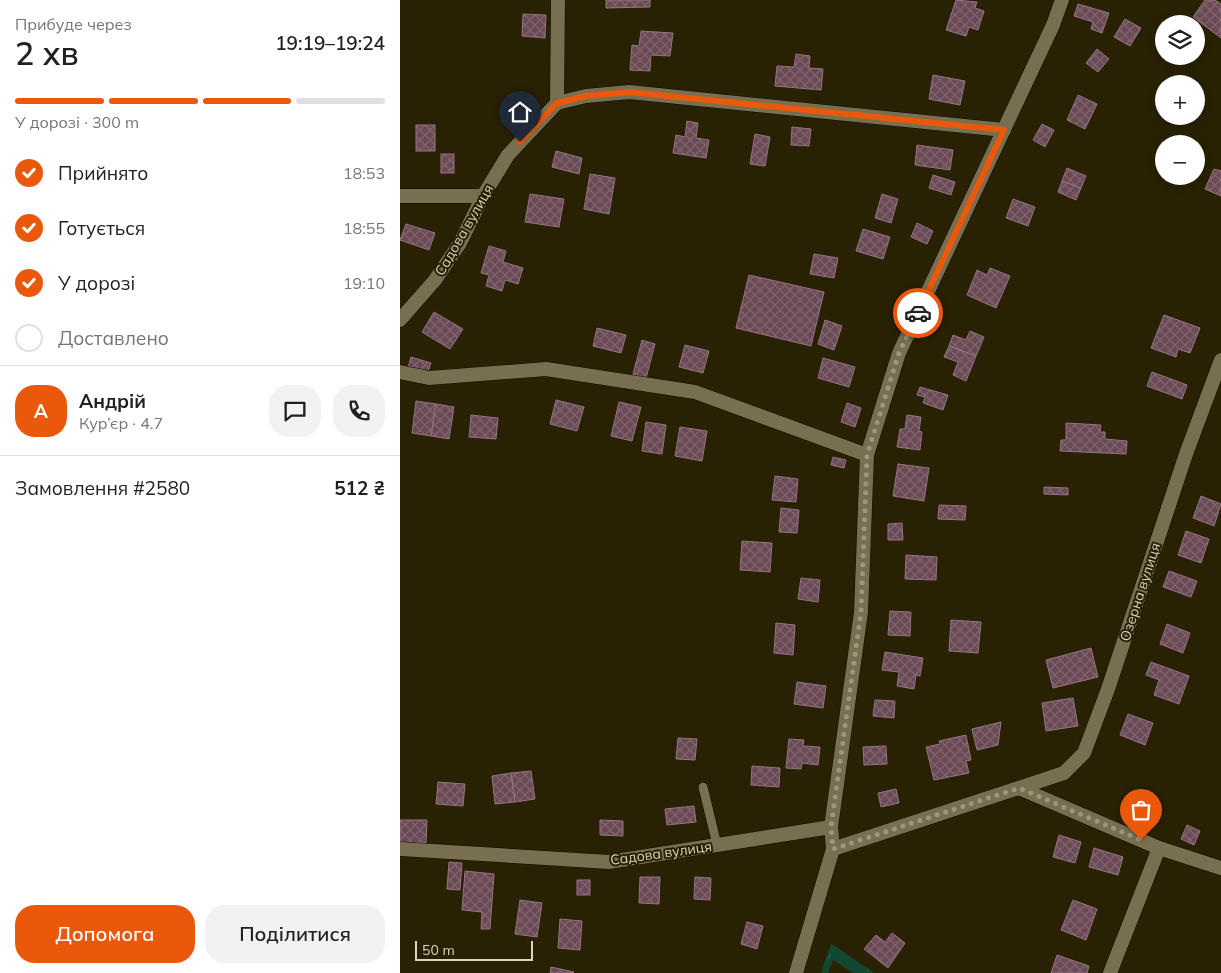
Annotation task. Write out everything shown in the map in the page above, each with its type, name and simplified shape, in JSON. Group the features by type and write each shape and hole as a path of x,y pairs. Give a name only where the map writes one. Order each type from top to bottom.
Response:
{"street":[{"path":"558,0 557,103 586,96 629,92 1004,130"},
{"path":"796,973 833,849 831,827 861,612 867,455 899,353 1004,130 1062,0"},
{"name":"Садова вулиця","path":"400,320 435,280 460,243 483,196 508,156 557,103"},
{"path":"400,196 483,196"},
{"name":"Озерна вулиця","path":"833,849 1064,772 1084,753 1108,689 1186,454 1221,360"},
{"path":"400,372 429,378 546,369 695,392 867,455"},
{"path":"1019,788 1159,848 1221,868"},
{"name":"Садова вулиця","path":"400,849 609,862 831,827"},
{"path":"1110,973 1159,848"}],"lane":[{"path":"703,788 717,845"}],"green space":[{"path":"831,944 874,973 853,973 833,960 828,973 821,973"}],"building":[{"path":"606,0 650,0 650,7 606,8"},
{"path":"956,0 977,2 975,8 984,11 978,30 969,27 966,36 946,30"},
{"path":"1205,0 1215,0 1221,4 1221,38 1205,26 1205,15 1194,15"},
{"path":"1078,4 1109,13 1102,33 1091,29 1093,22 1074,16"},
{"path":"523,14 546,15 545,38 522,36"},
{"path":"1125,19 1141,28 1130,46 1114,37"},
{"path":"641,31 673,33 670,56 651,55 650,71 630,70 632,45 639,46"},
{"path":"1097,49 1109,59 1098,72 1086,63"},
{"path":"796,54 810,56 809,68 823,69 821,90 775,86 777,66 794,67"},
{"path":"933,75 965,81 960,105 929,99"},
{"path":"1078,95 1097,104 1085,129 1067,120"},
{"path":"687,121 698,123 696,138 709,140 706,158 673,153 676,135 685,137"},
{"path":"1042,124 1054,130 1045,147 1033,140"},
{"path":"416,125 435,125 435,151 416,151"},
{"path":"792,127 811,129 809,146 791,145"},
{"path":"755,134 770,137 765,166 750,164"},
{"path":"917,145 953,150 950,170 915,165"},
{"path":"556,151 582,158 579,174 552,167"},
{"path":"441,154 454,154 454,173 441,173"},
{"path":"1067,168 1086,176 1081,188 1062,181"},
{"path":"1214,169 1221,171 1221,196 1205,189"},
{"path":"590,174 615,178 609,214 584,209"},
{"path":"933,175 955,182 951,195 929,188"},
{"path":"1062,181 1081,188 1076,200 1058,192"},
{"path":"530,194 564,199 559,227 525,222"},
{"path":"882,194 898,199 891,223 875,218"},
{"path":"1013,199 1035,207 1028,226 1006,218"},
{"path":"917,223 933,231 927,244 911,237"},
{"path":"406,224 435,233 429,250 400,240"},
{"path":"863,229 890,237 883,259 856,251"},
{"path":"489,246 506,251 503,262 523,268 518,284 505,280 502,291 486,286 489,275 481,273"},
{"path":"814,254 838,258 834,278 810,274"},
{"path":"990,268 1010,276 996,308 967,295 977,270 987,275"},
{"path":"749,275 824,292 811,346 736,328"},
{"path":"434,312 463,329 450,349 422,332"},
{"path":"1164,315 1200,328 1190,353 1178,349 1176,357 1151,348"},
{"path":"825,320 842,326 834,350 818,344"},
{"path":"597,328 626,335 621,353 593,346"},
{"path":"970,331 984,337 976,356 949,346 953,335 966,340"},
{"path":"642,340 655,344 646,378 633,374"},
{"path":"685,345 709,351 703,373 679,367"},
{"path":"949,346 976,356 966,381 953,375 958,362 944,357"},
{"path":"411,357 431,363 427,374 408,368"},
{"path":"823,358 855,367 849,387 818,378"},
{"path":"1152,372 1187,385 1182,399 1147,386"},
{"path":"920,387 948,395 943,410 923,403 925,397 917,395"},
{"path":"556,400 584,407 577,431 550,424"},
{"path":"416,401 436,404 431,436 412,433"},
{"path":"619,402 641,407 632,441 611,436"},
{"path":"847,403 861,408 855,427 841,422"},
{"path":"436,404 454,407 449,439 431,436"},
{"path":"471,415 498,418 496,439 469,437"},
{"path":"907,415 921,417 919,431 922,432 920,450 897,447 900,429 905,429"},
{"path":"646,422 666,425 662,454 642,451"},
{"path":"1066,423 1101,425 1100,432 1105,432 1105,439 1127,441 1126,454 1060,451 1061,440 1066,440"},
{"path":"680,427 707,431 702,461 675,456"},
{"path":"833,457 846,460 844,468 831,465"},
{"path":"898,464 929,468 924,501 893,496"},
{"path":"775,476 798,479 796,502 772,500"},
{"path":"1044,487 1068,488 1068,495 1044,494"},
{"path":"1201,496 1221,504 1214,526 1193,518"},
{"path":"939,505 966,506 965,520 938,519"},
{"path":"781,508 799,510 797,533 779,532"},
{"path":"902,523 903,540 888,540 888,524"},
{"path":"1186,531 1209,539 1201,563 1178,555"},
{"path":"742,541 772,543 770,572 740,570"},
{"path":"906,555 937,557 936,580 905,579"},
{"path":"1169,571 1197,581 1191,597 1163,587"},
{"path":"801,578 820,580 818,602 798,599"},
{"path":"890,611 911,612 910,636 888,635"},
{"path":"951,620 981,622 978,653 949,651"},
{"path":"776,623 795,625 793,655 774,653"},
{"path":"1167,624 1190,633 1183,653 1160,644"},
{"path":"1091,648 1098,677 1053,688 1046,660"},
{"path":"885,652 923,658 920,676 916,675 914,689 897,686 899,672 882,670"},
{"path":"1151,662 1189,676 1179,704 1154,695 1159,680 1146,675"},
{"path":"797,682 826,686 823,708 794,704"},
{"path":"1073,698 1078,726 1046,731 1042,703"},
{"path":"875,700 895,701 894,718 873,716"},
{"path":"1128,714 1153,723 1145,745 1120,735"},
{"path":"1001,722 998,745 977,750 972,729"},
{"path":"966,735 971,760 966,761 969,773 934,780 926,747 940,744 939,741"},
{"path":"678,738 697,739 695,760 676,759"},
{"path":"789,739 804,740 803,746 820,747 818,765 802,763 801,769 786,768"},
{"path":"886,746 887,764 864,765 863,747"},
{"path":"752,766 780,768 779,787 751,785"},
{"path":"531,771 535,799 515,802 511,773"},
{"path":"511,773 515,802 495,804 492,776"},
{"path":"438,782 465,784 463,806 436,804"},
{"path":"896,789 899,803 881,807 878,793"},
{"path":"694,806 696,822 667,825 665,809"},
{"path":"400,820 427,820 426,843 400,843"},
{"path":"600,820 623,821 623,836 600,835"},
{"path":"1187,825 1200,831 1194,845 1181,839"},
{"path":"1059,835 1081,842 1075,863 1053,857"},
{"path":"1094,848 1123,857 1118,875 1089,867"},
{"path":"449,862 462,863 460,890 447,889"},
{"path":"465,871 494,874 490,929 481,929 482,912 462,910"},
{"path":"640,877 660,877 659,904 639,903"},
{"path":"695,877 711,878 710,900 694,899"},
{"path":"577,880 590,880 590,895 577,895"},
{"path":"520,900 542,903 537,937 515,934"},
{"path":"1073,900 1097,909 1086,940 1061,930"},
{"path":"560,919 582,921 580,950 558,948"},
{"path":"747,922 763,926 757,949 741,944"},
{"path":"892,933 905,943 888,968 864,949 876,935 885,942"},
{"path":"1057,955 1089,966 1087,973 1051,973"},
{"path":"551,967 574,972 550,973"}],"way so far":[{"path":"918,313 899,353 867,455 861,612 831,827 833,849 1019,788 1141,840"}],"route":[{"path":"520,142 557,103 586,96 629,92 1004,130 918,313"}]}
